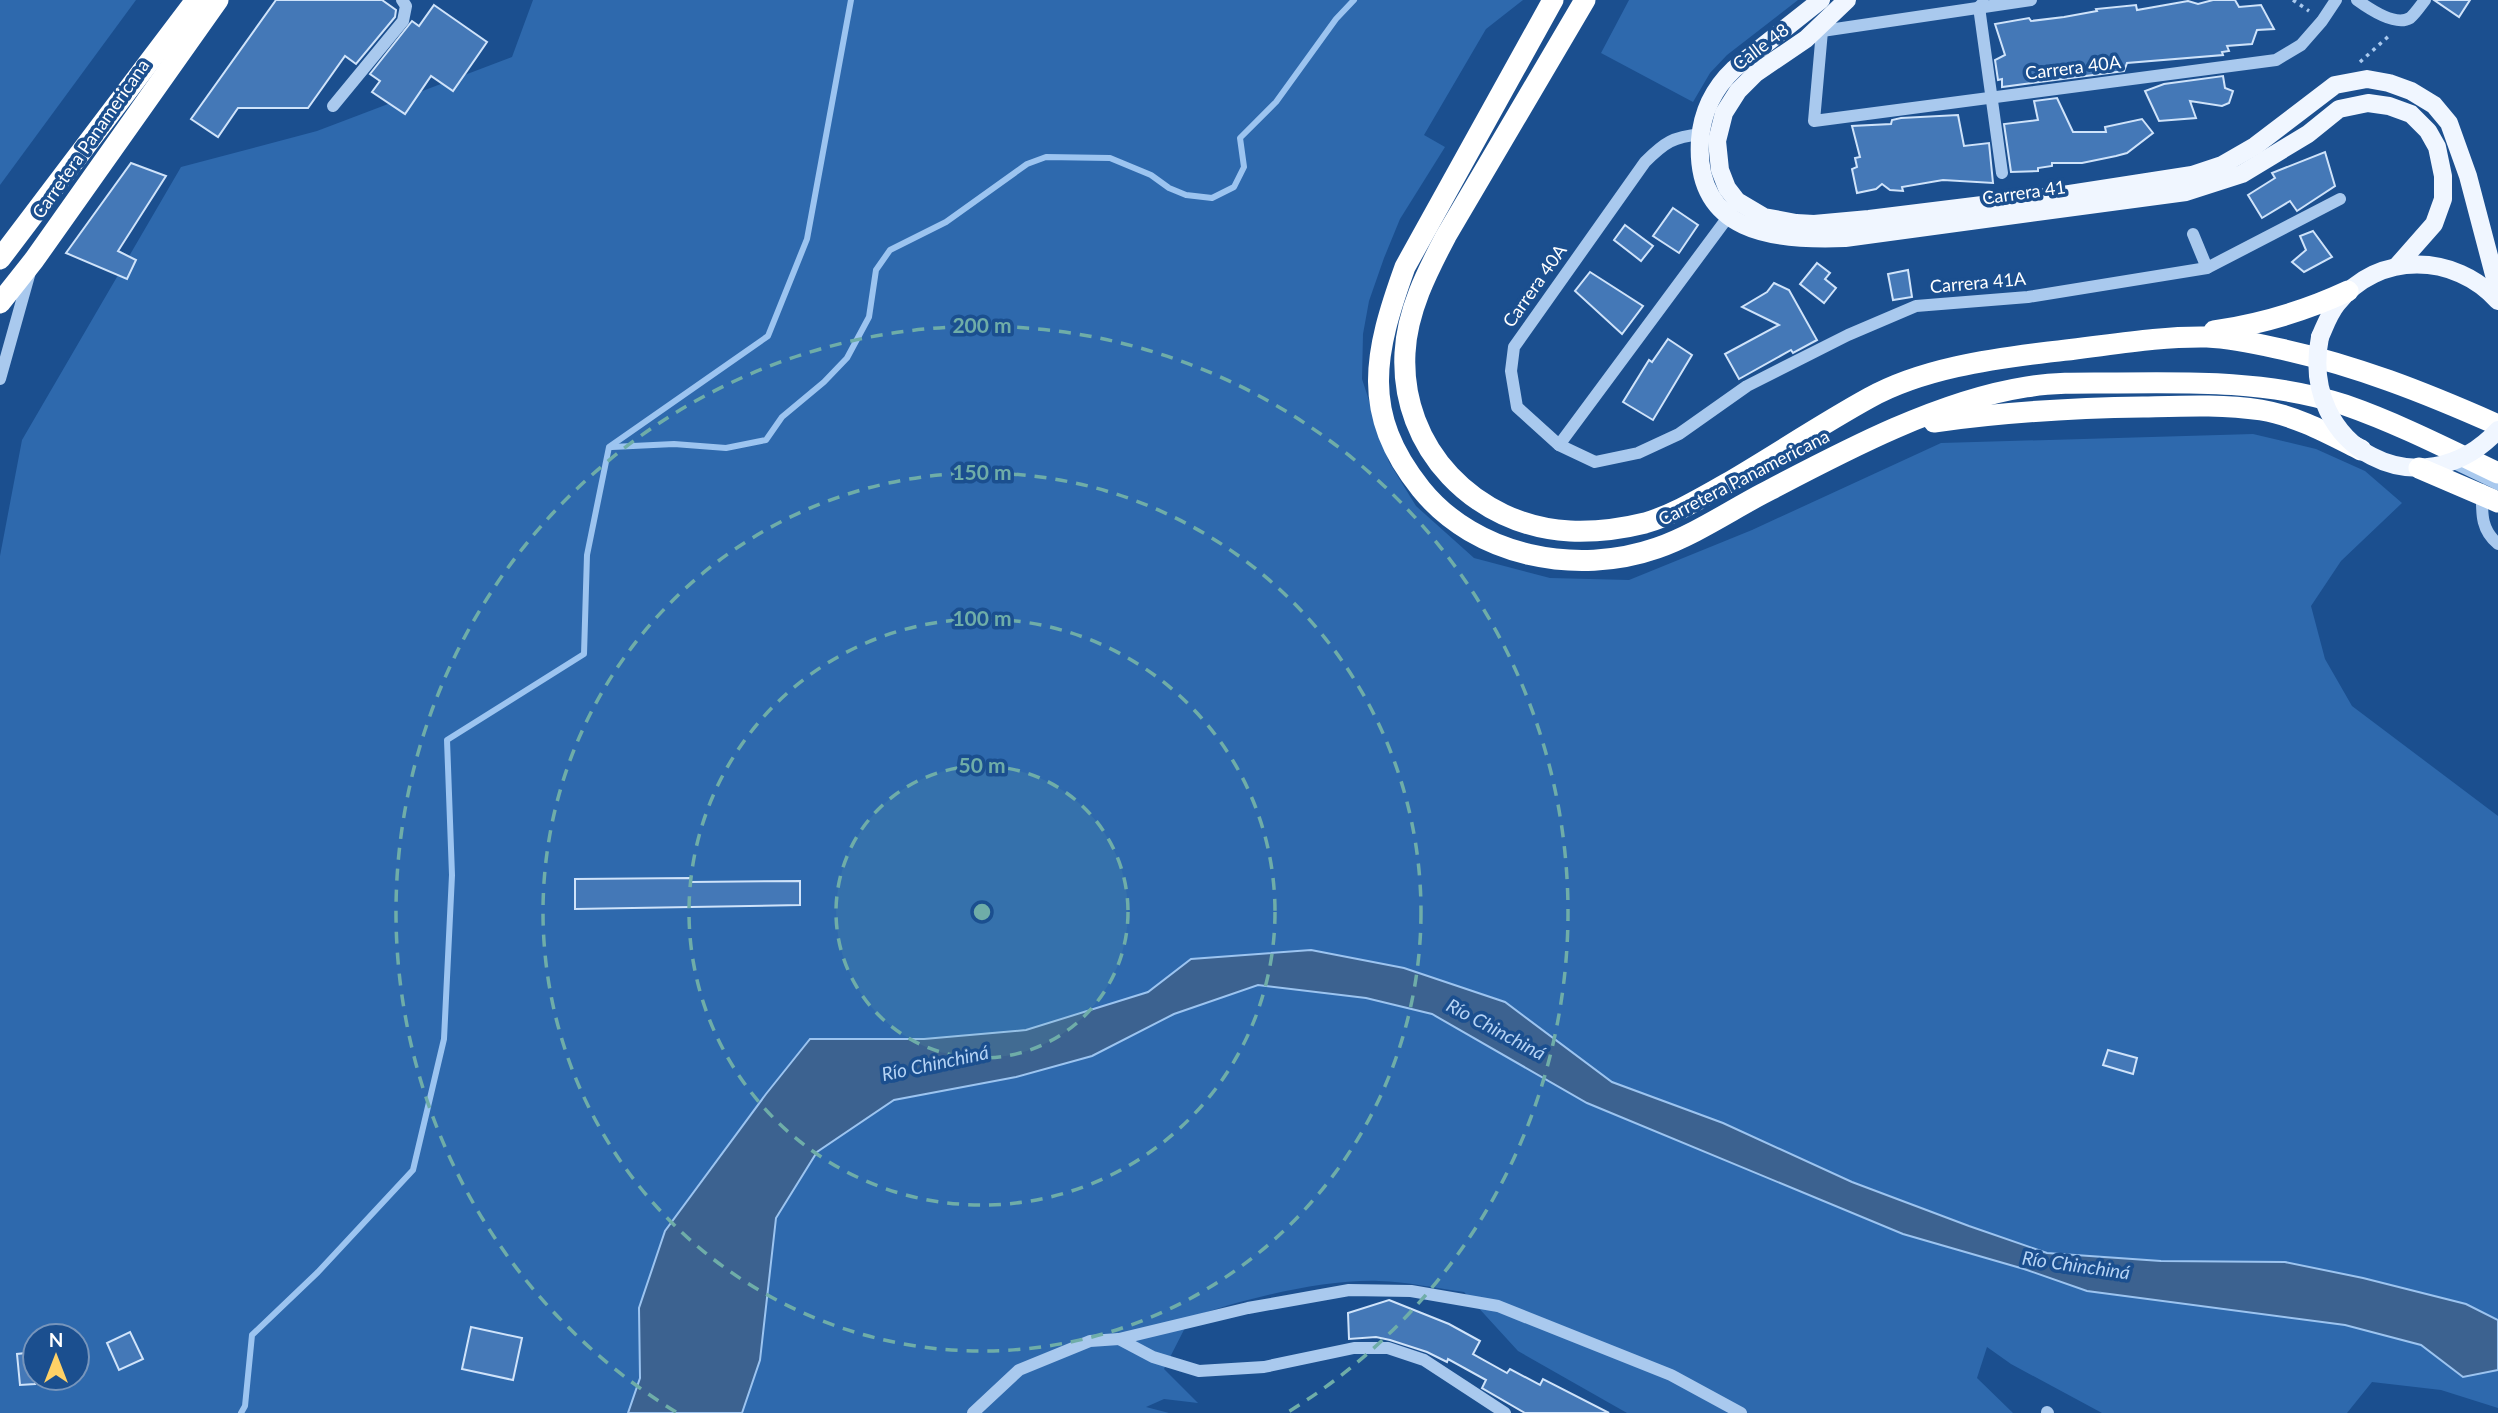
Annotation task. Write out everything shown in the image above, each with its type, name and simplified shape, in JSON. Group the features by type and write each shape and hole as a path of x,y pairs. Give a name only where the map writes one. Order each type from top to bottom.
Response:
{"highway":[{"name":"Carretera Panamericana","path":"0,259 196,0"},
{"name":"Carretera Panamericana","path":"0,303 34,260 218,0"},
{"name":"Carretera Panamericana","path":"1553,0 1405,267 1393,300 1380,353 1378,401 1399,459 1421,489 1450,518 1471,531 1528,555 1558,561 1593,562 1657,548 1867,441 1977,396 2030,386 2168,382 2261,387 2301,393 2346,405 2426,439 2490,475"},
{"name":"Carretera Panamericana","path":"1585,0 1446,236 1426,274 1411,316 1405,349 1411,412 1425,446 1441,467 1485,505 1538,527 1570,531 1611,529 1647,522 1693,502 1874,395 1941,370 2001,358 2154,339 2209,337 2308,354 2396,383 2498,425"},
{"path":"2154,339 2239,327 2294,313 2348,291"},
{"path":"1901,427 1986,415 2071,409 2227,407 2263,411 2311,425 2361,450"},
{"path":"2419,468 2498,502"}],"main road":[{"name":"Calle 48","path":"1728,217 1719,209 1703,181 1700,166 1701,134 1707,106 1724,78 1821,0"},
{"name":"Calle 48","path":"1751,210 1737,201 1727,188 1720,170 1717,141 1724,113 1738,91 1756,73 1821,29 1847,0"},
{"name":"Carrera 41","path":"1751,210 1772,218 1814,224 2063,195 2192,175 2222,164 2255,146 2335,85 2367,79 2411,91 2434,105 2449,123 2468,176 2498,290"},
{"name":"Carrera 41","path":"1728,217 1769,235 1798,239 1845,238 2186,192 2242,174 2308,134 2339,109 2368,103 2389,106 2410,114 2428,131 2437,147 2443,176 2443,199 2434,224 2397,266"},
{"path":"2498,301 2473,279 2456,270 2437,265 2397,266 2371,275 2348,291 2336,305 2320,337 2316,355 2319,392 2335,425 2361,450 2379,460 2419,468 2456,461 2473,453 2498,430"}],"street":[{"path":"334,106 403,21 405,6 402,0"},
{"path":"1806,13 1821,29 1982,4 2031,0"},
{"name":"Carrera 40A","path":"1821,29 1814,121 2276,60 2301,45 2336,0"},
{"path":"2357,0 2369,9 2400,20 2410,18 2425,0"},
{"path":"1982,4 2002,173"},
{"name":"Carrera 40A","path":"1559,445 1517,407 1511,372 1514,347 1645,162 1664,144 1679,136 1701,134"},
{"name":"Carrera 41A","path":"1559,445 1595,462 1638,453 1679,434 1747,386 1848,335 1916,306 2028,297 2207,268 2340,199"},
{"path":"1559,445 1728,217"},
{"path":"2193,234 2207,268"},
{"path":"0,379 34,260"},
{"path":"2490,475 2498,484"},
{"path":"2490,475 2482,519 2487,535 2498,544"},
{"path":"973,1413 1019,1370 1090,1341 1119,1339 1248,1308 1349,1290 1411,1290 1498,1306 1671,1375 1741,1413"},
{"path":"1119,1339 1153,1357 1199,1371 1264,1367 1354,1348 1388,1349 1424,1360 1506,1413"}],"path":[{"path":"2335,85 2410,18"}],"shaded area":[{"path":"0,0 136,0 0,185"},
{"path":"533,0 1523,0 1486,29 1424,135 1445,147 1400,219 1369,301 1363,334 1362,379 1389,462 1416,506 1474,558 1550,578 1629,580 1752,530 1941,443 2253,434 2316,449 2365,471 2402,503 2341,561 2311,606 2325,659 2352,706 2498,816 2498,1320 2466,1304 2285,1262 2161,1261 2047,1253 1852,1182 1723,1123 1612,1082 1505,1002 1191,959 1148,992 1026,1030 924,1039 809,1039 665,1231 639,1308 640,1378 628,1413 0,1413 0,556 22,440 181,167 317,131 512,57"},
{"path":"1629,0 1798,0 1727,55 1710,73 1693,102 1601,53"},
{"path":"1258,985 1366,998 1432,1014 1587,1103 1903,1234 2024,1269 2087,1291 2345,1325 2421,1345 2463,1377 2498,1370 2498,1408 2441,1390 2372,1382 2347,1413 2102,1413 2011,1364 1987,1347 1977,1378 2013,1413 1627,1413 1518,1351 1464,1292 1411,1284 1357,1281 1283,1292 1190,1318 1164,1369 1198,1403 1164,1399 1146,1407 1169,1413 742,1413 760,1360 776,1218 817,1152 894,1100 1016,1077 1092,1056 1174,1014"}],"water":[{"name":"Río Chinchiná","path":"1311,950 1404,968 1505,1002 1612,1082 1723,1123 1852,1182 2047,1253 2161,1261 2285,1262 2466,1304 2498,1320 2498,1370 2463,1377 2421,1345 2345,1325 2087,1291 2024,1269 1903,1234 1587,1103 1432,1014 1366,998 1258,985 1174,1014 1092,1056 1016,1077 894,1100 817,1152 776,1218 760,1360 742,1413 628,1413 640,1378 639,1308 665,1231 810,1039 924,1039 1026,1030 1148,992 1191,959"}],"building":[{"path":"276,0 382,0 396,10 395,17 356,64 345,56 308,108 238,108 218,137 191,119"},
{"path":"2213,0 2235,0 2239,7 2261,5 2274,29 2257,30 2252,44 2227,46 2229,51 2222,52 2223,55 2127,63 2124,71 2002,87 2002,79 1998,80 1995,60 2005,55 1995,24 2029,18 2031,21 2064,17 2097,11 2096,9 2136,5 2137,10 2188,1 2198,4"},
{"path":"2434,0 2470,0 2459,17"},
{"path":"434,5 487,42 453,91 431,76 405,114 372,92 380,81 370,74 412,21 419,26"},
{"path":"2223,76 2225,88 2233,91 2229,103 2222,106 2190,101 2196,118 2159,121 2145,91 2164,84"},
{"path":"2057,98 2073,132 2106,132 2105,127 2142,119 2153,133 2127,153 2082,163 2052,163 2052,166 2038,168 2038,171 2011,172 2004,124 2038,120 2034,101"},
{"path":"1958,115 1964,146 1989,143 1993,183 1943,180 1902,187 1903,191 1890,190 1882,184 1876,189 1857,193 1852,169 1857,167 1855,158 1860,157 1852,126 1891,124 1892,120 1901,118"},
{"path":"2325,152 2335,186 2297,211 2290,201 2262,218 2248,195 2275,178 2272,173"},
{"path":"131,163 166,176 118,251 136,260 127,279 66,253"},
{"path":"1673,208 1698,225 1679,253 1653,236"},
{"path":"1625,225 1653,246 1641,261 1614,240"},
{"path":"2313,231 2332,257 2304,272 2292,262 2306,250 2300,236"},
{"path":"1817,263 1830,273 1825,279 1836,288 1824,303 1800,284"},
{"path":"1908,270 1912,297 1893,300 1888,274"},
{"path":"1590,272 1643,306 1622,334 1575,291"},
{"path":"1774,283 1789,290 1817,340 1793,353 1791,350 1739,379 1725,354 1779,325 1742,307 1767,292"},
{"path":"1668,339 1692,355 1653,420 1623,402 1649,360 1652,362"},
{"path":"690,878 690,882 800,881 800,905 575,909 575,879"},
{"path":"2108,1050 2137,1058 2133,1074 2103,1065"},
{"path":"1389,1300 1449,1324 1480,1341 1473,1354 1507,1373 1510,1369 1540,1385 1543,1379 1609,1413 1525,1413 1482,1388 1486,1380 1448,1359 1447,1362 1427,1352 1376,1337 1349,1339 1348,1313"},
{"path":"471,1327 522,1338 513,1380 462,1369"},
{"path":"130,1332 143,1359 119,1370 107,1343"},
{"path":"17,1354 21,1354 21,1385 20,1385"}],"waterway":[{"path":"241,1413 245,1406 252,1335 318,1272 413,1170 444,1039 452,875 447,740 584,654 587,555 609,447 768,336 807,239 851,0"},
{"path":"612,447 674,444 726,448 766,440 782,417 824,382 847,358 869,317 876,270 890,250 946,222 1027,164 1046,157 1110,158 1151,175 1169,188 1186,195 1212,198 1234,187 1244,167 1240,138 1276,102 1336,19 1354,0"}]}
